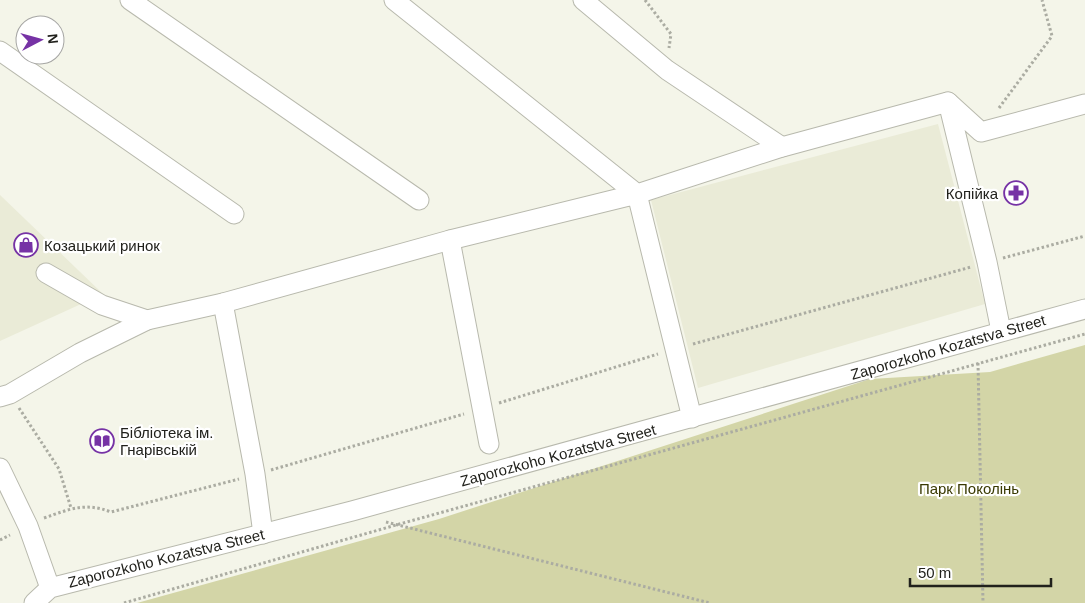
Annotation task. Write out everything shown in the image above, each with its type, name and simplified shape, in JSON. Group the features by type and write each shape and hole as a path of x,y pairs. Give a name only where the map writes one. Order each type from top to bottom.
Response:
{"street":[{"path":"130,0 419,200"},
{"path":"394,0 637,194 692,418"},
{"path":"583,0 667,70 782,147"},
{"path":"0,51 234,214"},
{"path":"948,102 981,132 1085,104"},
{"path":"5,396 80,353 147,320 223,303 450,240 637,194 782,147 948,102"},
{"path":"948,102 987,262 1001,331"},
{"path":"450,240 489,444"},
{"path":"46,273 102,305 147,320"},
{"path":"223,303 255,474 263,534"},
{"name":"Zaporozkoho Kozatstva Street","path":"34,603 50,588 352,511 1085,309"},
{"path":"0,468 28,526 50,588"}],"path":[{"path":"645,0 671,34 667,70"},
{"path":"981,132 1052,36 1042,0"},
{"path":"43,518 71,508 94,506 111,512 255,474 481,409 674,349 1085,236"},
{"path":"124,603 396,525 1085,334"},
{"path":"978,363 983,603"},
{"path":"5,396 60,469 71,508"},
{"path":"352,511 396,525 710,603"},
{"path":"0,540 10,535"}],"shaded area":[{"path":"938,124 985,304 698,388 651,200"},
{"name":"Козацький ринок","path":"0,195 103,294 0,341"}],"green space":[{"name":"Парк Поколінь","path":"1085,345 1085,603 137,603 439,519 870,379 990,372"}],"place":[{"name":"Копійка","path":"1016,193"},
{"name":"Козацький ринок","path":"26,245"},
{"name":"Бібліотека ім. Гнарівській","path":"102,441"}]}
